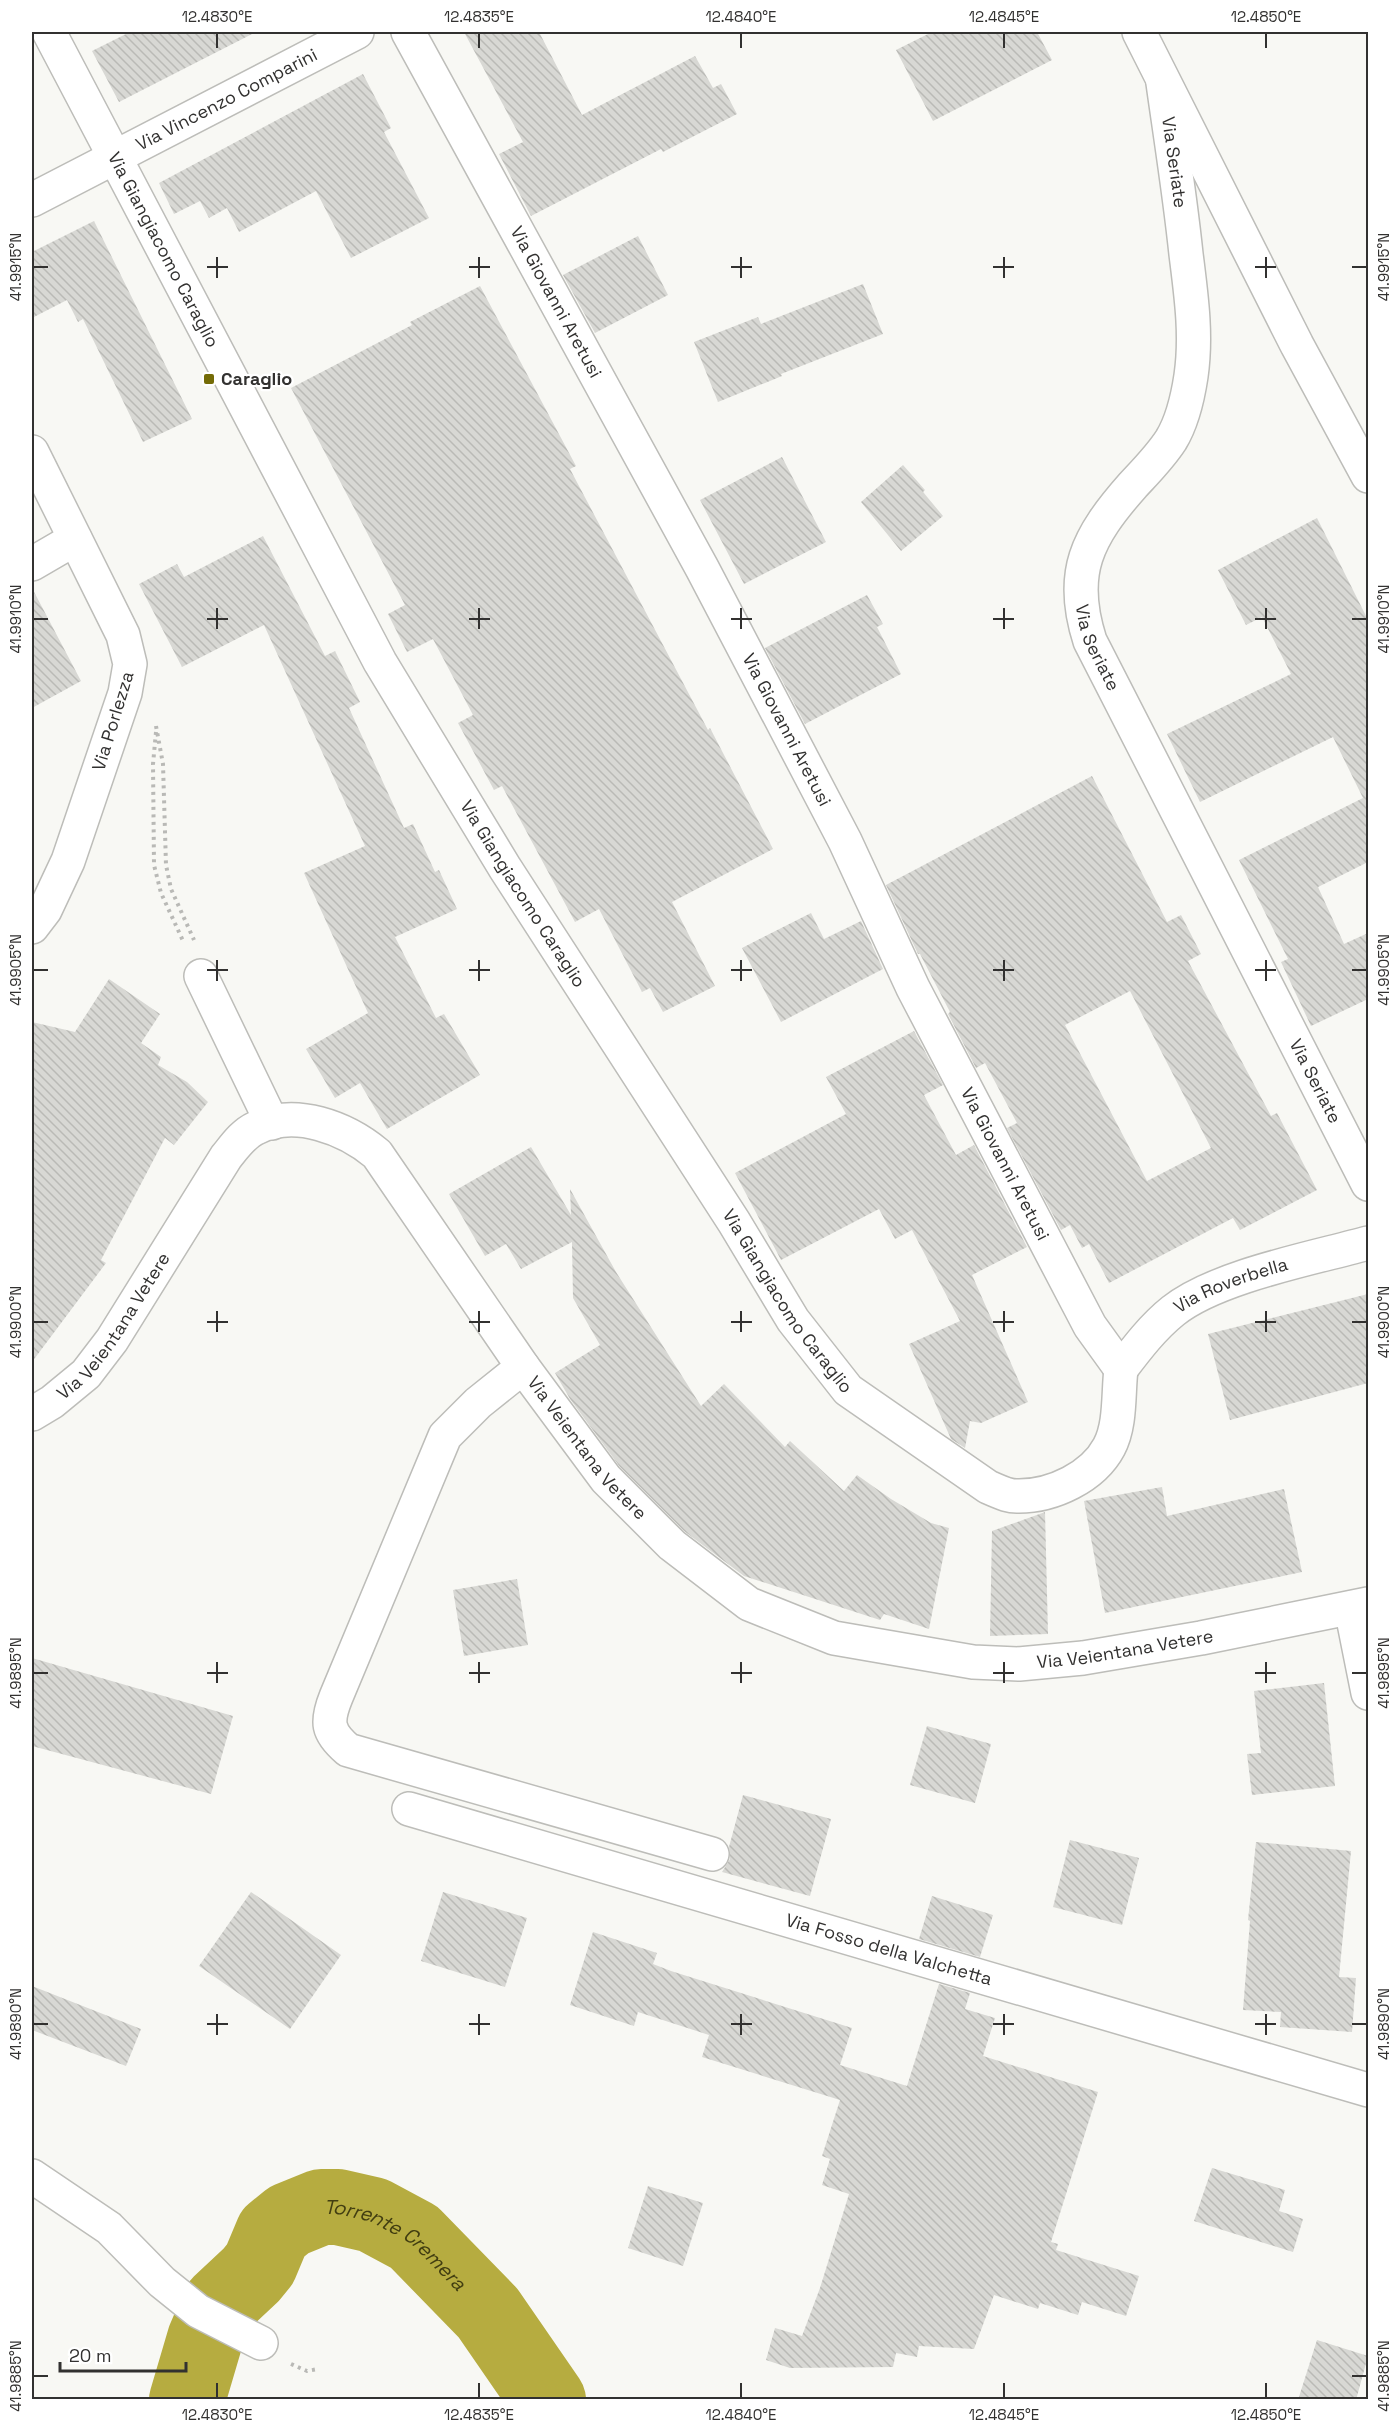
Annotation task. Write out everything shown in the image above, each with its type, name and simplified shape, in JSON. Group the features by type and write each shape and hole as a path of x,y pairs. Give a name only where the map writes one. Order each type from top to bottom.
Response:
{"street":[{"name":"Via Giangiacomo Caraglio","path":"50,32 380,662 504,868 734,1222 793,1320 848,1390 988,1487 1019,1497 1048,1492 1075,1481 1098,1464 1111,1445 1116,1424 1120,1369"},
{"name":"Via Vincenzo Comparini","path":"32,200 357,32"},
{"name":"Via Giovanni Aretusi","path":"408,32 708,579 845,841 914,988 1090,1326 1120,1369"},
{"path":"1139,32 1297,345 1368,476"},
{"name":"Via Seriate","path":"1163,83 1179,189 1193,319 1194,349 1191,377 1172,438 1099,528 1082,572 1081,610 1090,641 1368,1184"},
{"name":"Via Porlezza","path":"32,452 123,635 130,664 125,693 68,861 45,910 32,927"},
{"path":"32,564 75,539"},
{"path":"201,976 272,1123"},
{"name":"Via Veientana Vetere","path":"32,1414 52,1402 86,1374 112,1340 226,1157 247,1134 256,1128 288,1120 337,1130 362,1142 377,1154 523,1367 606,1479 672,1545 749,1604 834,1638 973,1662 1019,1665 1083,1658 1201,1638 1360,1606"},
{"name":"Via Roverbella","path":"1120,1369 1149,1334 1174,1310 1209,1291 1248,1276 1368,1243"},
{"path":"523,1367 478,1403 445,1436 336,1697 330,1712 329,1725 335,1738 348,1750 712,1854"},
{"path":"1360,1606 1368,1693"},
{"name":"Via Fosso della Valchetta","path":"409,1809 1368,2090"},
{"path":"32,2176 109,2228 162,2282 198,2311 261,2343"}],"path":[{"path":"156,716 153,764 154,865 161,893 201,976"},
{"path":"156,726 163,764 166,865 171,889 200,956 201,976"}],"building":[{"path":"130,32 256,32 119,102 92,51"},
{"path":"464,32 539,32 582,115 695,56 713,88 721,84 737,114 663,152 661,149 531,216 499,154 523,142"},
{"path":"932,32 1037,32 1052,60 933,121 896,50"},
{"path":"363,74 391,128 384,132 429,218 351,258 316,191 239,232 227,208 209,218 200,201 174,214 159,183"},
{"path":"94,221 192,419 143,442 83,319 78,322 67,300 32,318 32,252"},
{"path":"638,236 668,295 595,333 563,275"},
{"path":"863,284 883,334 781,374 782,376 718,402 694,342 758,317 761,324"},
{"path":"480,286 576,466 570,469 773,849 672,902 715,986 663,1012 650,988 642,992 599,909 575,922 502,786 494,790 458,723 473,715 433,639 407,652 388,614 405,605 291,388 412,325 410,322"},
{"path":"782,457 826,542 744,584 700,500"},
{"path":"903,465 925,490 923,492 943,516 901,551 861,502"},
{"path":"1317,518 1368,620 1368,862 1318,887 1344,944 1368,933 1368,999 1311,1026 1281,962 1288,959 1239,860 1363,798 1333,737 1200,802 1167,734 1291,674 1262,617 1246,625 1218,570"},
{"path":"263,536 325,656 335,651 360,702 349,708 404,828 413,824 435,872 439,870 457,909 395,937 436,1018 444,1014 480,1075 387,1129 360,1083 335,1098 306,1049 368,1013 304,873 365,846 264,625 182,667 139,584 177,564 184,577"},
{"path":"32,588 81,681 32,708"},
{"path":"867,595 883,624 877,627 901,674 805,724 765,648"},
{"path":"1092,776 1167,922 1181,915 1201,954 1188,961 1271,1116 1277,1113 1317,1190 1240,1230 1233,1218 1109,1283 1089,1244 1082,1248 1070,1225 1061,1230 1007,1128 1017,1123 985,1063 976,1068 886,885","holes":["1130,991 1211,1148 1147,1181 1065,1025"]},
{"path":"811,913 824,939 861,921 883,969 781,1022 742,948"},
{"path":"109,979 160,1014 141,1043 161,1057 158,1065 187,1082 208,1102 174,1145 165,1138 101,1260 106,1263 32,1362 32,1022 75,1032"},
{"path":"914,1031 943,1085 924,1095 956,1155 974,1145 1027,1247 972,1275 1028,1402 981,1423 970,1421 965,1448 951,1439 909,1344 960,1321 912,1230 895,1239 879,1209 781,1260 735,1173 846,1114 826,1077"},
{"path":"531,1147 571,1215 570,1189 616,1272 701,1406 724,1384 785,1447 790,1441 844,1491 857,1475 931,1523 949,1528 929,1629 884,1614 880,1620 744,1576 684,1531 620,1467 570,1399 555,1373 600,1345 573,1298 572,1242 521,1269 506,1244 485,1256 449,1194"},
{"path":"1368,1294 1368,1383 1230,1420 1208,1334"},
{"path":"1162,1487 1167,1516 1284,1489 1302,1572 1105,1613 1084,1501"},
{"path":"1045,1512 1048,1634 990,1636 992,1531"},
{"path":"517,1579 528,1645 464,1656 453,1590"},
{"path":"32,1658 233,1716 211,1794 32,1746"},
{"path":"1324,1683 1335,1786 1252,1795 1247,1754 1261,1753 1254,1691"},
{"path":"927,1726 991,1744 975,1803 910,1785"},
{"path":"743,1795 831,1819 810,1896 722,1872 730,1859 729,1847"},
{"path":"1070,1840 1139,1858 1122,1925 1053,1907"},
{"path":"1256,1842 1351,1851 1339,1977 1356,1978 1352,2032 1280,2027 1281,2012 1243,2010 1250,1921 1248,1920"},
{"path":"251,1892 341,1955 290,2029 199,1966"},
{"path":"443,1892 527,1918 505,1987 421,1961"},
{"path":"932,1896 993,1915 980,1957 919,1939"},
{"path":"593,1932 657,1953 653,1964 671,1971 852,2028 840,2065 907,2086 939,1984 970,1993 965,2009 995,2018 983,2056 1098,2092 1051,2242 1058,2244 1056,2250 1139,2276 1126,2316 1082,2302 1078,2315 1040,2303 1038,2309 994,2295 974,2349 919,2346 917,2357 896,2353 893,2367 790,2368 766,2360 775,2328 802,2336 820,2288 849,2194 822,2185 830,2159 822,2156 840,2100 702,2057 709,2035 638,2012 634,2026 570,2005"},
{"path":"32,1986 141,2029 126,2066 32,2030"},
{"path":"1212,2168 1285,2190 1279,2211 1303,2219 1293,2252 1194,2221"},
{"path":"648,2186 703,2203 683,2266 628,2248"},
{"path":"1317,2340 1368,2356 1356,2400 1298,2400"}],"waterway":[{"name":"Torrente Cremera","path":"187,2400 205,2339 220,2304 260,2264 273,2233 289,2220 321,2207 338,2207 373,2215 414,2237 488,2313 548,2400"}],"place":[{"name":"Caraglio","path":"209,379"}]}
